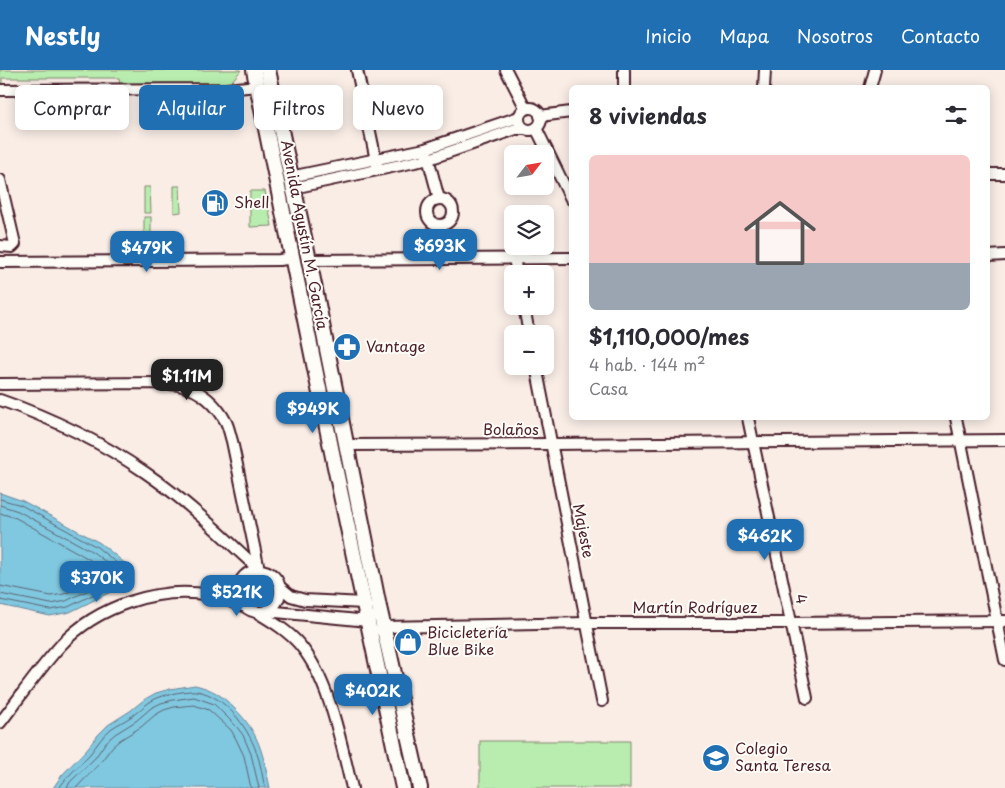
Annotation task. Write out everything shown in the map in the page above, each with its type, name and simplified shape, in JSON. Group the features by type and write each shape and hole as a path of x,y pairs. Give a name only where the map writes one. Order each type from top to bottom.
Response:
{"main road":[{"name":"Avenida Agustín M. García","path":"254,70 258,85"},
{"name":"Avenida Agustín M. García","path":"268,70 347,445 379,608 420,788"},
{"name":"Avenida Agustín M. García","path":"267,130 404,788"}],"street":[{"path":"358,70 378,171"},
{"path":"506,70 526,109"},
{"path":"624,70 624,85"},
{"path":"764,85 765,70"},
{"path":"871,85 875,70"},
{"path":"0,90 226,89 254,86"},
{"path":"292,183 378,171 429,159 516,129 530,130 536,128 540,123 540,116 536,110 529,108 522,110 519,124 524,129"},
{"path":"540,116 569,112"},
{"path":"292,183 376,159 425,148 519,117"},
{"path":"536,128 569,195"},
{"path":"425,148 439,199"},
{"path":"990,174 1005,174"},
{"path":"0,180 16,244 12,247 0,246"},
{"path":"990,256 1005,256"},
{"path":"0,262 280,260 292,258"},
{"path":"514,258 516,265"},
{"path":"308,260 569,258"},
{"name":"Majeste","path":"538,375 602,701"},
{"path":"0,384 163,383 184,386 210,400 227,424 232,441 259,570"},
{"path":"16,406 14,395 22,384"},
{"path":"0,400 73,429 121,456 192,508 259,570"},
{"name":"4","path":"748,420 807,698"},
{"path":"956,420 1001,621 1005,660"},
{"name":"Bolaños","path":"347,445 1005,440"},
{"path":"231,544 244,545 252,535"},
{"path":"243,606 237,593 241,579 252,571 259,570 266,571 272,575 280,587 291,596 305,600 364,603"},
{"path":"262,612 271,609 279,599 280,587"},
{"path":"0,723 61,644 82,627 113,608 144,598 161,594 180,593 210,595 224,598 247,609 262,612 368,621 379,608"},
{"path":"335,602 336,618"},
{"path":"262,612 291,636 312,663 322,683 340,736 352,788"},
{"name":"Martín Rodríguez","path":"384,627 586,623 1001,621"},
{"path":"371,637 384,627"}],"green space":[{"path":"0,70 241,70 229,85 129,86 120,85 119,78 2,78 2,86 0,86"},
{"path":"273,130 373,607 369,611"},
{"path":"174,186 180,186 181,212 174,213"},
{"path":"144,187 150,187 151,213 144,213"},
{"path":"250,191 265,191 272,226 250,227"},
{"path":"144,217 151,217 151,243 144,243"},
{"path":"480,741 630,741 630,788 480,788"}],"water":[{"path":"0,493 23,501 100,543 132,569 123,586 70,612 50,616 0,605"},
{"path":"195,685 207,688 221,696 250,726 259,745 270,788 53,788 62,775 108,725 156,693"}],"place":[{"name":"Shell","path":"215,203"},
{"name":"Vantage","path":"347,347"},
{"name":"Bicicletería Blue Bike","path":"408,642"},
{"name":"Colegio Santa Teresa","path":"716,758"}]}
